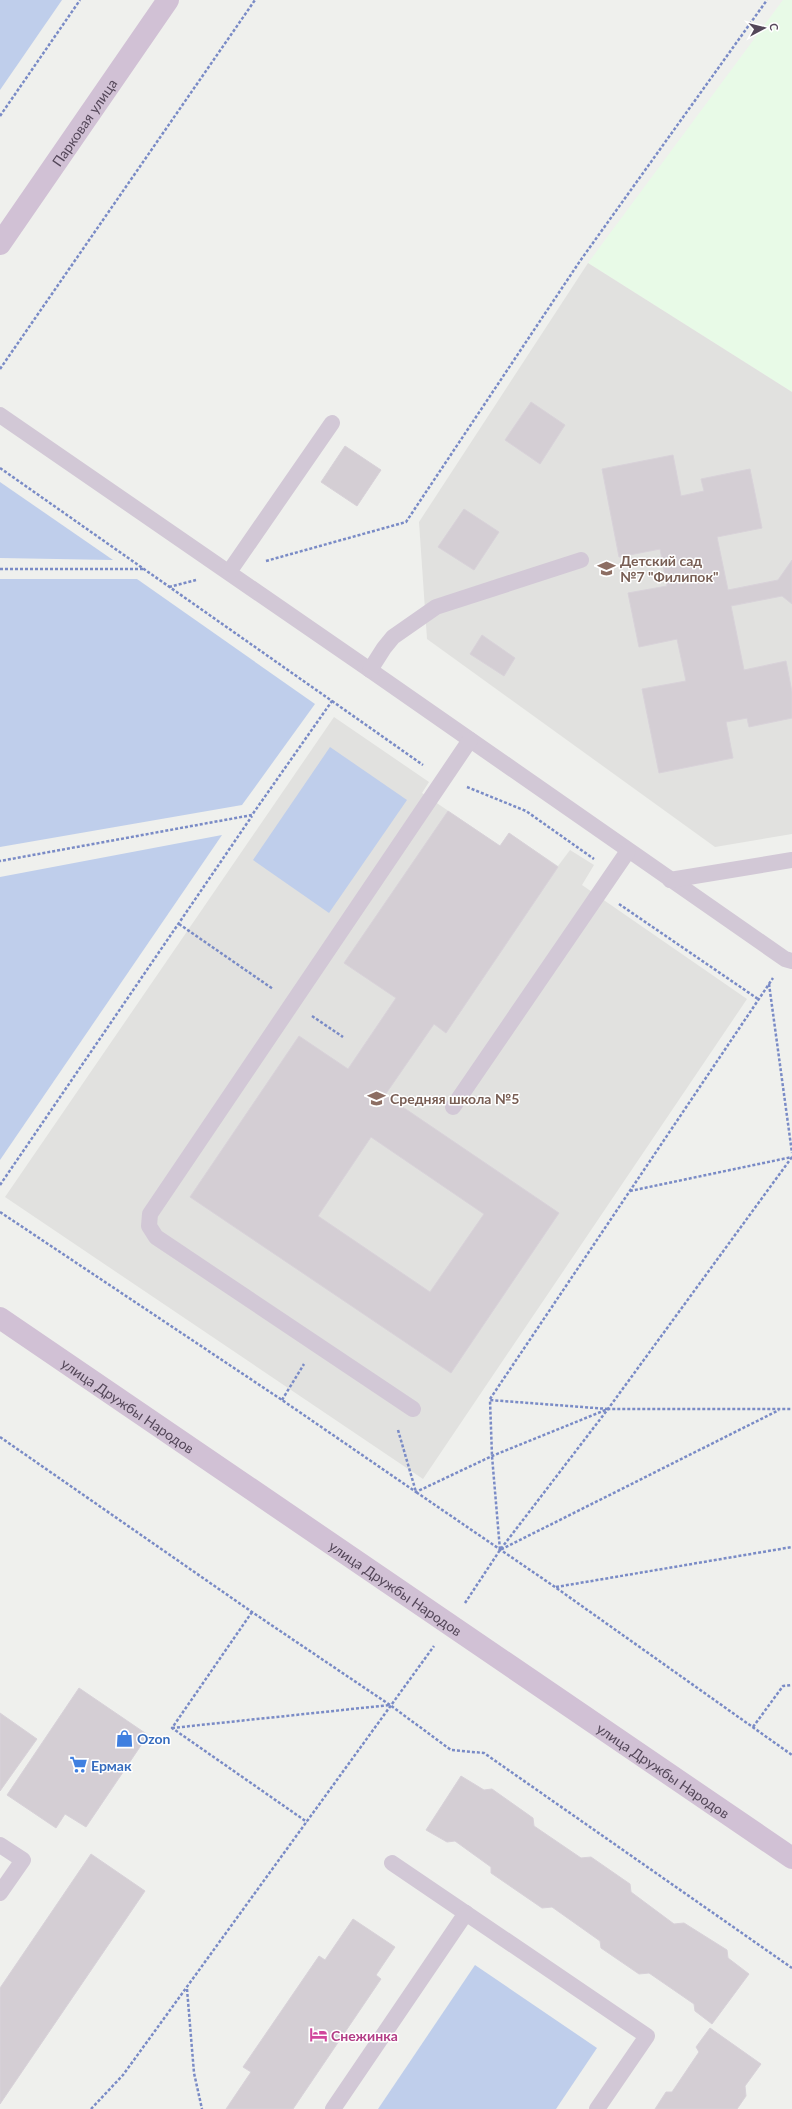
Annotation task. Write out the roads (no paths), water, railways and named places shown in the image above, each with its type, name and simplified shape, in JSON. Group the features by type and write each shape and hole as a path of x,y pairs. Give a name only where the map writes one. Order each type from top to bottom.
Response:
{"street":[{"name":"Парковая улица","path":"0,244 168,0"},
{"name":"улица Дружбы Народов","path":"0,1318 792,1858"}],"lane":[{"path":"0,415 229,572 628,851 789,960"},
{"path":"229,572 332,423"},
{"path":"370,670 393,637 436,607 581,560"},
{"path":"413,1410 156,1237 149,1226 150,1214 470,740"},
{"path":"453,1107 628,851"},
{"path":"670,880 792,860"},
{"path":"0,1845 23,1860 0,1893"},
{"path":"392,1863 647,2036 597,2109"},
{"path":"333,2109 466,1913"}],"place":[{"name":"Детский сад №7 \"Филипок\"","path":"607,568"},
{"name":"Средняя школа №5","path":"377,1098"},
{"name":"Ozon","path":"124,1738"},
{"name":"Ермак","path":"78,1765"},
{"name":"Снежинка","path":"318,2035"}]}
